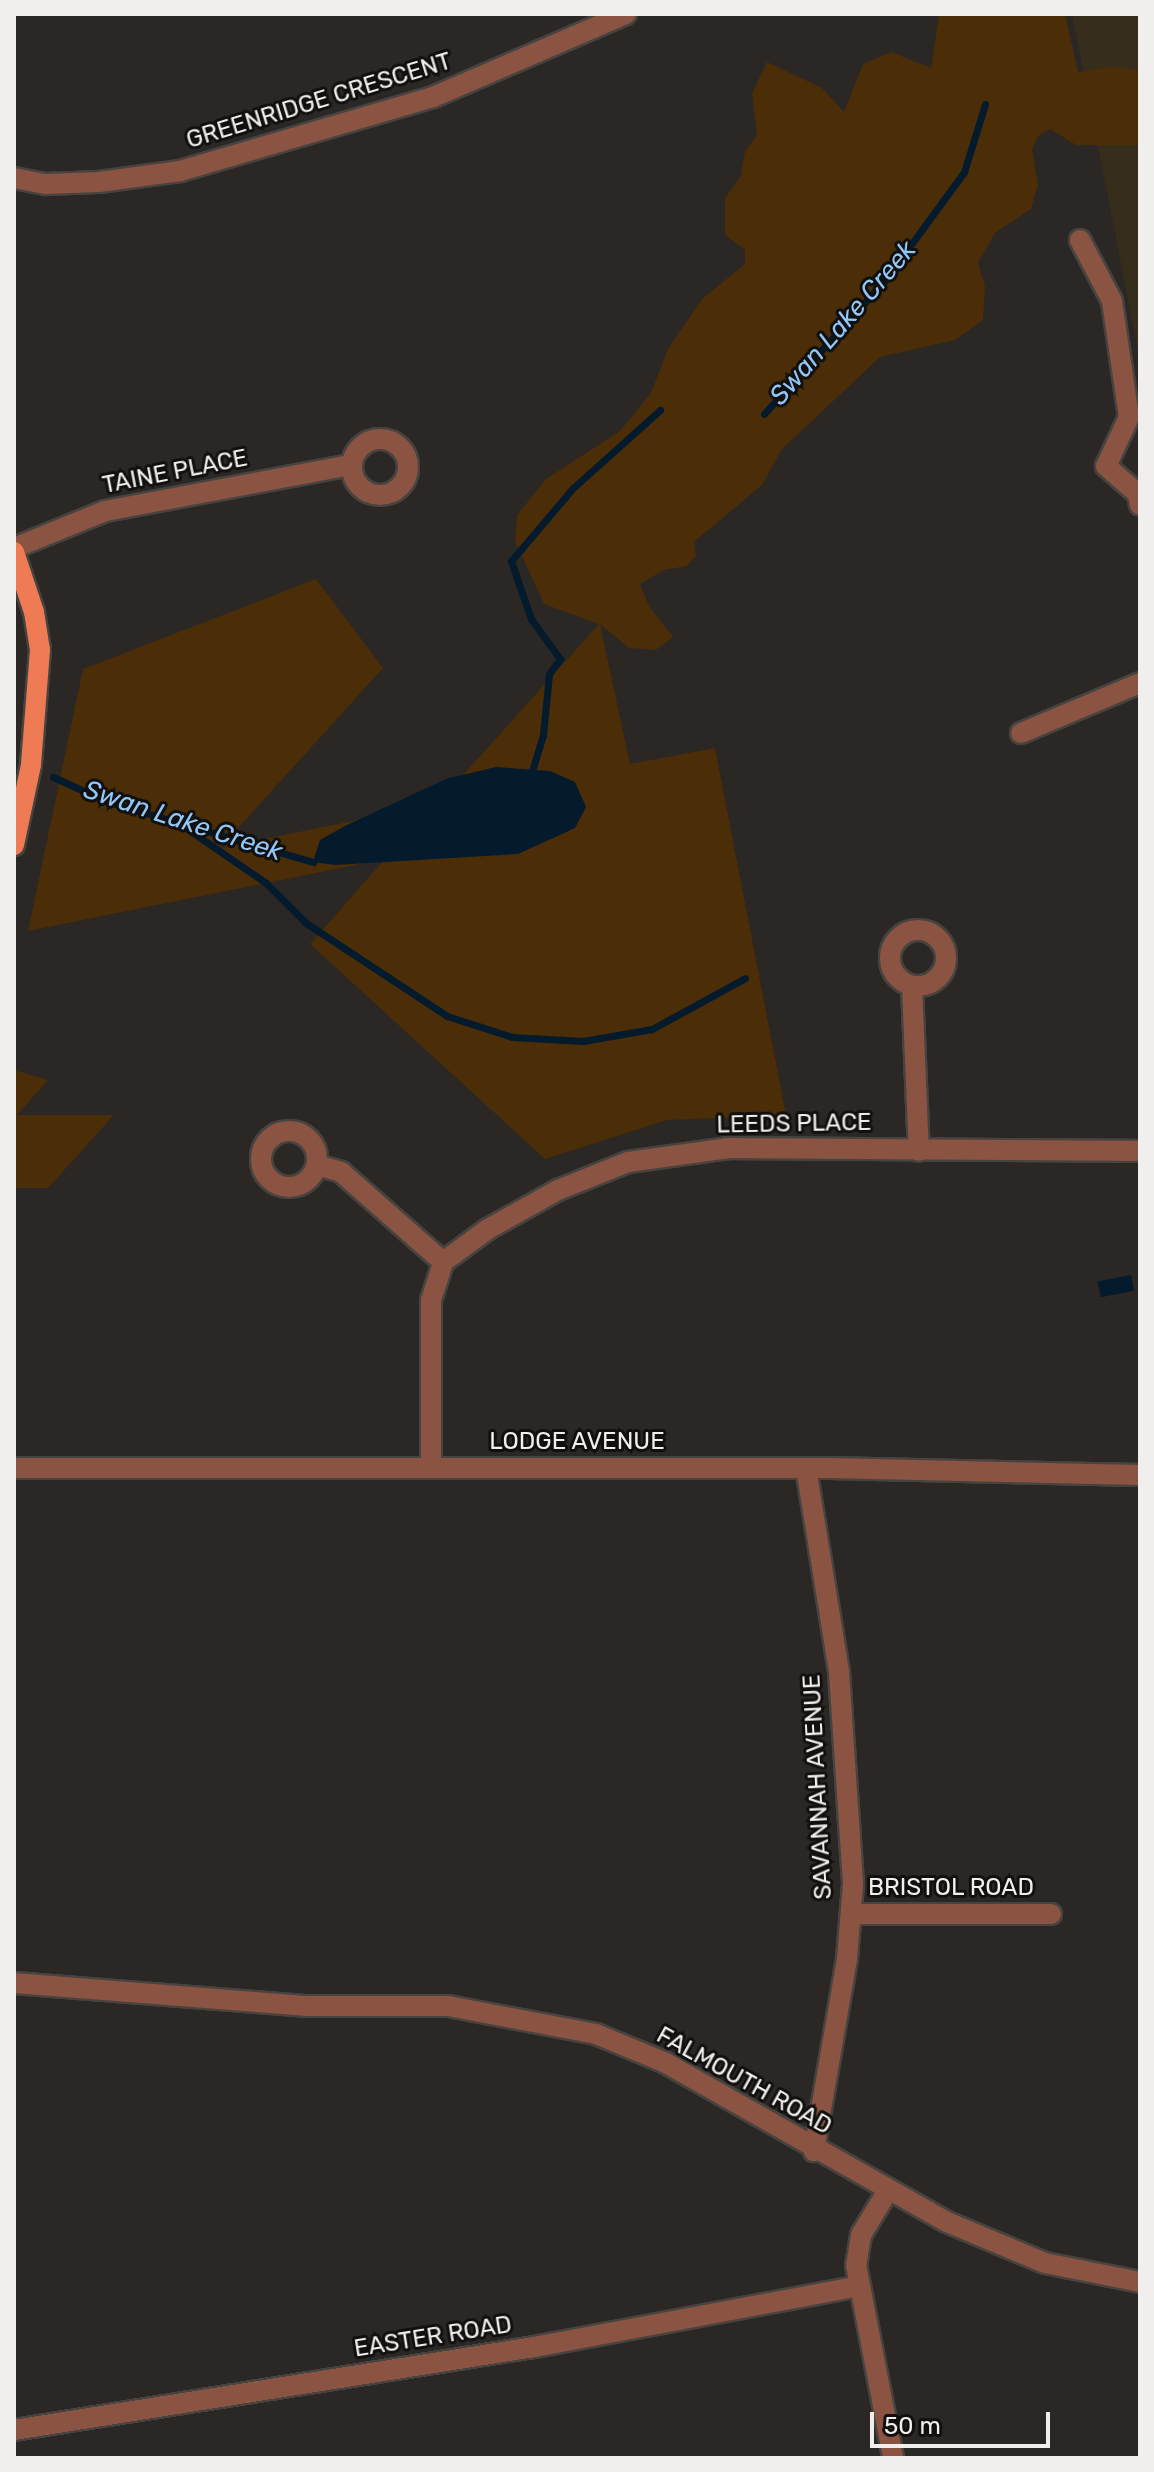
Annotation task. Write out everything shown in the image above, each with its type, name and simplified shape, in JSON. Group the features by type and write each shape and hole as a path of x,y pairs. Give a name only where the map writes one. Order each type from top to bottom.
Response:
{"main road":[{"path":"14,550 34,612 40,662 31,765 14,845"}],"street":[{"name":"GREENRIDGE CRESCENT","path":"14,178 46,184 99,182 180,171 433,97 620,15"},
{"path":"1080,240 1112,301 1129,417 1106,466 1138,494 1140,505"},
{"name":"TAINE PLACE","path":"14,550 105,511 351,465"},
{"path":"1021,733 1140,683"},
{"path":"912,987 919,1151"},
{"name":"LEEDS PLACE","path":"443,1262 488,1229 558,1190 628,1162 729,1148 1140,1151"},
{"path":"317,1165 341,1172 443,1262 431,1300 431,1468"},
{"name":"LODGE AVENUE","path":"14,1468 806,1468 1140,1475"},
{"name":"SAVANNAH AVENUE","path":"806,1468 839,1672 851,1914 814,2151"},
{"name":"BRISTOL ROAD","path":"851,1914 1051,1914"},
{"name":"FALMOUTH ROAD","path":"14,1983 308,2006 448,2006 535,2018 596,2034 664,2062 887,2192 1045,2263 1140,2282"},
{"path":"887,2192 857,2248 859,2286 893,2458"},
{"name":"EASTER ROAD","path":"14,2430 534,2347 859,2286"}],"shaded area":[{"path":"939,14 1065,14 1078,72 1112,67 1140,70 1140,145 1076,145 1050,129 1038,136 1032,149 1038,185 1031,209 995,233 978,263 985,286 983,320 955,340 880,357 781,450 763,484 694,542 696,556 687,566 664,570 640,584 649,606 673,637 656,650 629,648 600,624 630,764 715,748 786,1115 667,1120 545,1159 310,944 385,859 28,931 83,669 316,579 383,668 220,848 437,804 599,624 544,604 515,541 517,515 546,479 620,431 651,393 668,349 702,299 745,264 745,250 725,235 725,198 741,176 745,151 757,135 752,93 767,62 822,88 844,112 863,64 891,52 931,68"},
{"path":"1072,14 1140,14 1140,361"},
{"path":"14,1070 48,1080 17,1115 114,1115 48,1188 14,1188"}],"water":[{"path":"496,767 550,771 575,782 586,807 575,828 518,854 335,865 313,862 320,840 345,826 446,779"},
{"path":"1131,1275 1134,1291 1101,1297 1098,1281"}],"waterway":[{"name":"Swan Lake Creek","path":"764,414 885,280 964,172 985,104"},
{"name":"Swan Lake Creek","path":"532,771 543,735 549,674 560,659 531,619 511,561 573,488 660,410"},
{"name":"Swan Lake Creek","path":"53,777 108,802 313,862"},
{"path":"173,819 266,883 306,923 447,1016 512,1037 583,1041 652,1029 745,978"}]}
